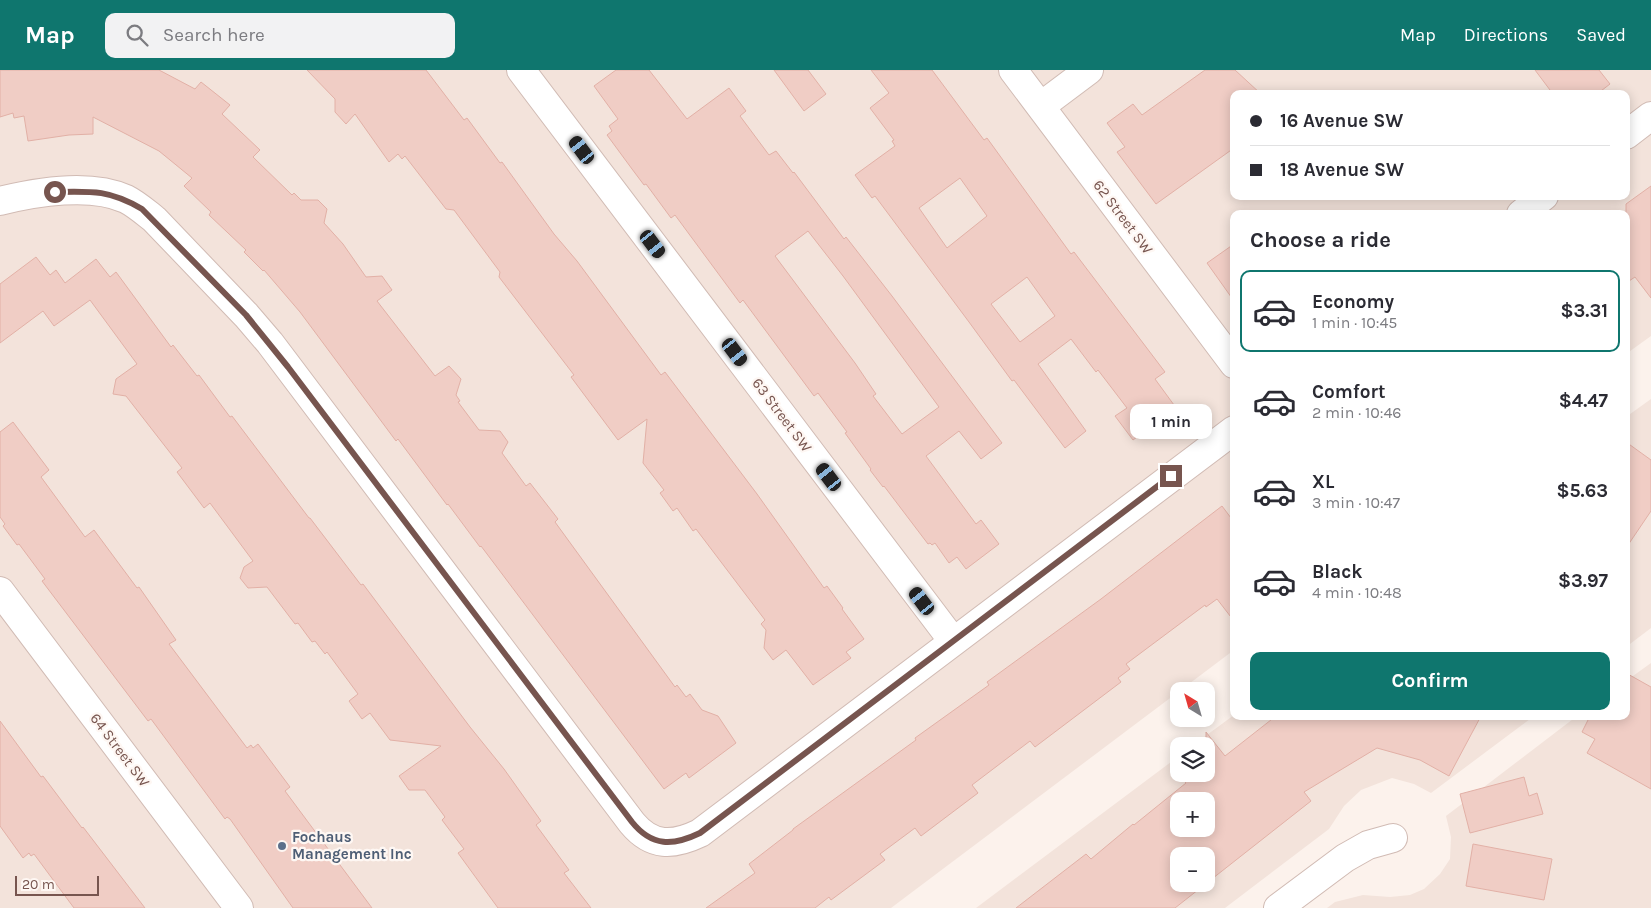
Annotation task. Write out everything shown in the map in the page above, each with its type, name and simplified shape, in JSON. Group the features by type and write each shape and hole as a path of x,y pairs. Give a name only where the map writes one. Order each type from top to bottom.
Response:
{"street":[{"name":"62 Street SW","path":"1013,70 1230,359"},
{"path":"1040,106 1088,70"},
{"name":"63 Street SW","path":"531,73 953,641"},
{"path":"1630,132 1651,116"},
{"path":"0,201 55,192 88,191 125,199 154,219 246,315 288,367 632,822 641,833 662,842 686,840 700,833 1230,433"},
{"path":"1526,210 1539,200"},
{"name":"64 Street SW","path":"0,591 239,908"},
{"path":"1278,908 1345,858 1368,845 1393,838"}],"shaded area":[{"path":"0,70 1651,70 1651,336 1630,351 1630,210 1230,210 1230,653 1191,682 1170,682 1170,698 891,908 0,908"},
{"path":"1651,399 1651,628 1630,644 1630,414"},
{"path":"1651,663 1651,908 1327,908 1335,902 1363,895 1390,897 1410,895 1424,889 1440,874 1450,859 1451,837 1446,816 1572,720 1630,720 1630,678"},
{"path":"1230,718 1230,720 1529,720 1431,793 1414,784 1392,778 1361,790 1344,806 1329,829 1225,908 976,908 1170,763 1170,782 1215,782 1215,737 1204,737"}],"building":[{"path":"0,70 159,70 195,89 201,82 230,105 222,114 260,150 253,157 292,195 294,193 301,200 318,200 327,209 324,223 343,244 366,277 382,276 392,290 377,301 435,376 449,366 461,379 456,395 460,401 458,402 479,430 500,431 508,442 502,453 526,486 530,483 558,519 555,522 675,687 677,685 686,697 690,694 702,710 718,716 736,743 689,778 686,773 664,789 481,546 447,505 398,439 396,441 300,312 264,270 244,252 246,250 209,215 211,212 184,186 192,178 159,151 93,117 93,134 69,135 28,141 24,116 14,118 13,113 0,117"},
{"path":"307,70 426,70 464,120 467,118 500,163 502,162 661,375 665,372 757,494 824,588 827,586 843,608 864,639 846,652 851,658 813,685 786,650 773,660 764,648 766,630 761,624 765,620 696,529 693,531 677,508 673,511 660,493 664,490 643,463 647,419 618,440 571,377 574,375 499,277 500,272 454,210 446,209 405,156 402,159 398,154 389,162 355,114 346,124 335,112 335,99"},
{"path":"616,70 649,70 687,119 729,88 746,111 740,116 769,155 776,151 794,172 844,239 846,237 892,296 1002,443 981,459 959,431 926,456 976,524 981,520 999,544 966,569 957,557 949,563 935,543 932,545 928,544 870,470 845,433 847,432 818,393 814,396 743,300 740,303 675,215 671,218 607,135 612,131 609,126 618,119 594,86","holes":["808,231 939,407 902,434 873,396 876,394 855,363 775,256"]},
{"path":"774,70 808,70 826,94 804,111"},
{"path":"871,70 932,70 984,140 987,138 1071,254 1074,252 1165,372 1155,379 1174,405 1170,409 1172,411 1133,440 1115,416 1127,408 1071,339 1038,364 1086,431 1065,448 1014,380 1012,381 875,196 872,198 855,175 895,146 892,141 894,140 870,108 889,93","holes":["960,178 987,216 947,248 919,208","1027,277 1055,316 1020,342 991,304"]},
{"path":"1205,70 1235,70 1257,90 1230,90 1230,151 1156,204 1117,152 1125,147 1107,123 1133,104 1142,115"},
{"path":"1535,70 1599,70 1610,84 1602,90 1550,90"},
{"path":"1651,186 1651,298 1635,277 1630,280 1630,210 1626,210 1626,204"},
{"path":"1230,247 1230,295 1207,263"},
{"path":"36,257 50,275 56,270 65,283 96,259 110,277 116,272 171,347 173,345 197,376 199,375 230,417 232,416 504,769 541,821 536,825 569,870 564,873 591,908 498,908 458,853 464,849 442,820 445,817 425,790 409,790 399,776 441,746 390,740 370,713 362,719 349,701 358,694 327,652 325,654 315,641 312,642 298,623 295,624 267,587 248,588 240,578 244,567 253,561 210,503 204,508 177,472 182,468 126,396 113,394 116,379 137,364 90,300 54,326 43,311 0,343 0,284"},
{"path":"13,422 49,470 41,477 85,537 94,530 137,588 139,587 176,640 169,644 247,748 251,745 253,748 258,744 290,787 285,791 372,908 293,908 230,819 227,817 225,819 151,719 148,721 42,581 45,579 3,526 5,524 0,517 0,432"},
{"path":"1630,445 1651,460 1651,511 1630,542"},
{"path":"1222,506 1230,517 1230,616 1217,599 1206,607 1205,605 1126,664 1130,669 1118,678 1121,682 1035,747 1030,741 972,785 978,793 921,836 915,828 880,854 885,860 831,900 829,897 815,908 706,908 755,873 749,864 793,829 916,740 915,738 989,685 987,682 1101,599"},
{"path":"1630,675 1651,687 1651,789 1587,753 1595,739 1582,732 1588,720 1630,720"},
{"path":"1271,720 1479,720 1449,776 1420,760 1377,748 1304,792 1311,801 1215,877 1215,847 1170,847 1170,892 1196,892 1175,908 1016,908 1086,854 1091,859 1170,796 1170,837 1215,837 1215,792 1175,792 1186,783 1215,782 1215,743 1225,756"},
{"path":"0,721 41,777 43,776 145,908 74,908 34,854 31,856 29,853 23,858 0,826"},
{"path":"1524,777 1529,796 1537,793 1543,814 1470,833 1460,794"},
{"path":"1473,844 1552,859 1544,900 1466,886"}],"place":[{"name":"Fochaus Management Inc","path":"282,846"}],"route":[{"path":"55,192 88,191 108,194 125,199 142,209 154,219 246,315 270,343 632,822 641,833 662,842 686,840 700,833 1171,476"}]}
